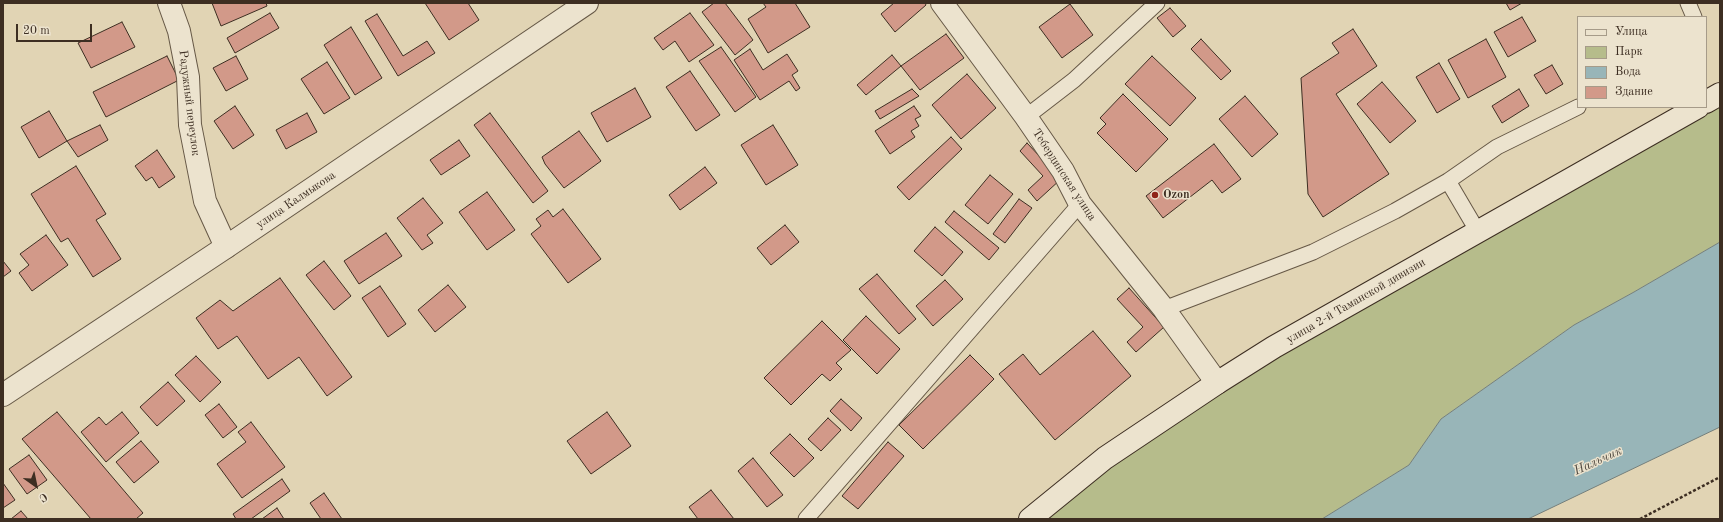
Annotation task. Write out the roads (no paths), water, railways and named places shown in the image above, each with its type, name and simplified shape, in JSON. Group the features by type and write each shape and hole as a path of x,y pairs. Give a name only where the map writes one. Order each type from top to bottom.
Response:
{"street":[{"name":"Радужный переулок","path":"169,3 179,31 186,70 190,125 205,201 226,247"},
{"name":"улица Калмыкова","path":"3,394 226,247 587,3"},
{"name":"Тебердинская улица","path":"942,3 1026,118 1062,171 1080,204 1164,309 1218,382"},
{"path":"1707,101 1720,94"},
{"name":"улица 2-й Таманской дивизии","path":"1030,519 1105,458 1218,382 1274,347 1696,108"}],"lane":[{"path":"1026,118 1074,80 1157,3"},
{"path":"1688,3 1694,16"},
{"path":"1164,309 1313,252 1395,211 1448,181 1497,147 1577,107"},
{"path":"1448,181 1478,232"},
{"path":"806,519 1080,204"}],"water":[{"name":"Нальчик","path":"1720,242 1720,427 1528,519 1322,519 1409,465 1441,419 1574,325"}],"place":[{"name":"Ozon","path":"1155,195"}]}
